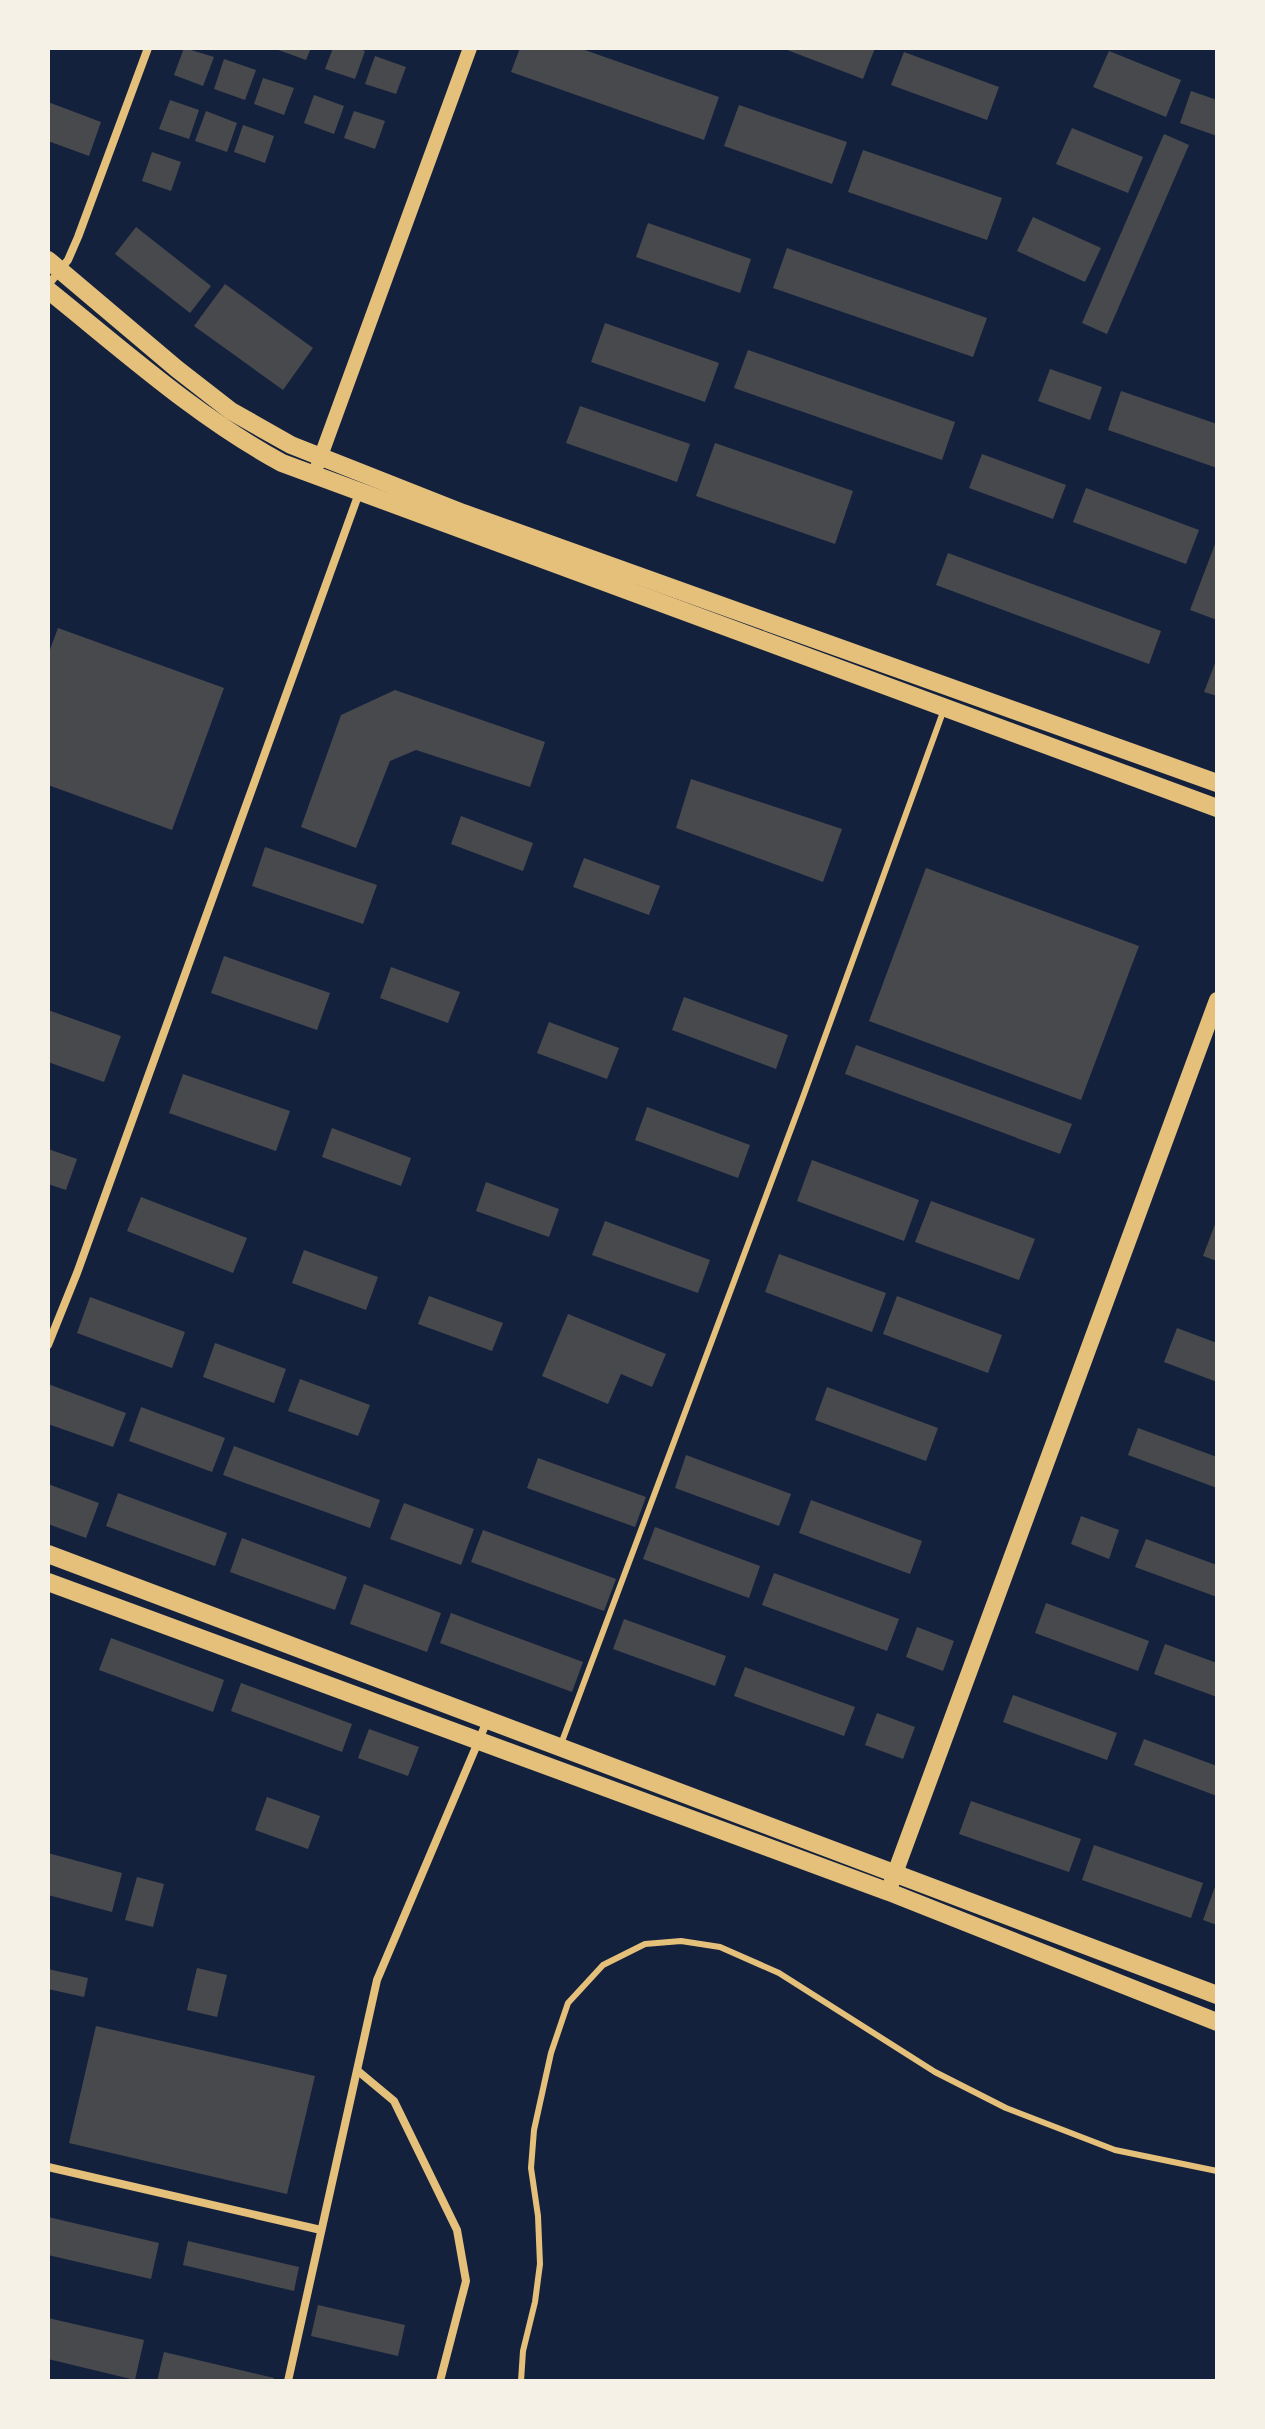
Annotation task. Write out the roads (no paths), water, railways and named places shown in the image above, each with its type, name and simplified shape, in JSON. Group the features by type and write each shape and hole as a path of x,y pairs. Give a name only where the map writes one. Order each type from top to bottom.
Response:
{"main road":[{"path":"54,265 231,411 291,445 463,513 1217,783"},
{"path":"48,287 197,410 282,463 1217,808"},
{"path":"889,1892 1217,1000"},
{"path":"48,1554 1217,1995"},
{"path":"48,1582 889,1892 1217,2022"}],"street":[{"path":"48,287 54,265 68,260 78,237 148,48"},
{"path":"313,475 470,48"},
{"path":"48,1345 77,1273 359,493"},
{"path":"288,2381 377,1980 487,1721"},
{"path":"358,2071 394,2101 457,2230 466,2281 440,2381"},
{"path":"48,2167 321,2230"}],"lane":[{"path":"560,1747 944,707"},
{"path":"521,2381 523,2351 540,2264 538,2216 531,2168 534,2130 551,2053 568,2003 603,1965 645,1944 681,1941 720,1947 779,1973 935,2072 1006,2108 1115,2150 1217,2171"}]}
